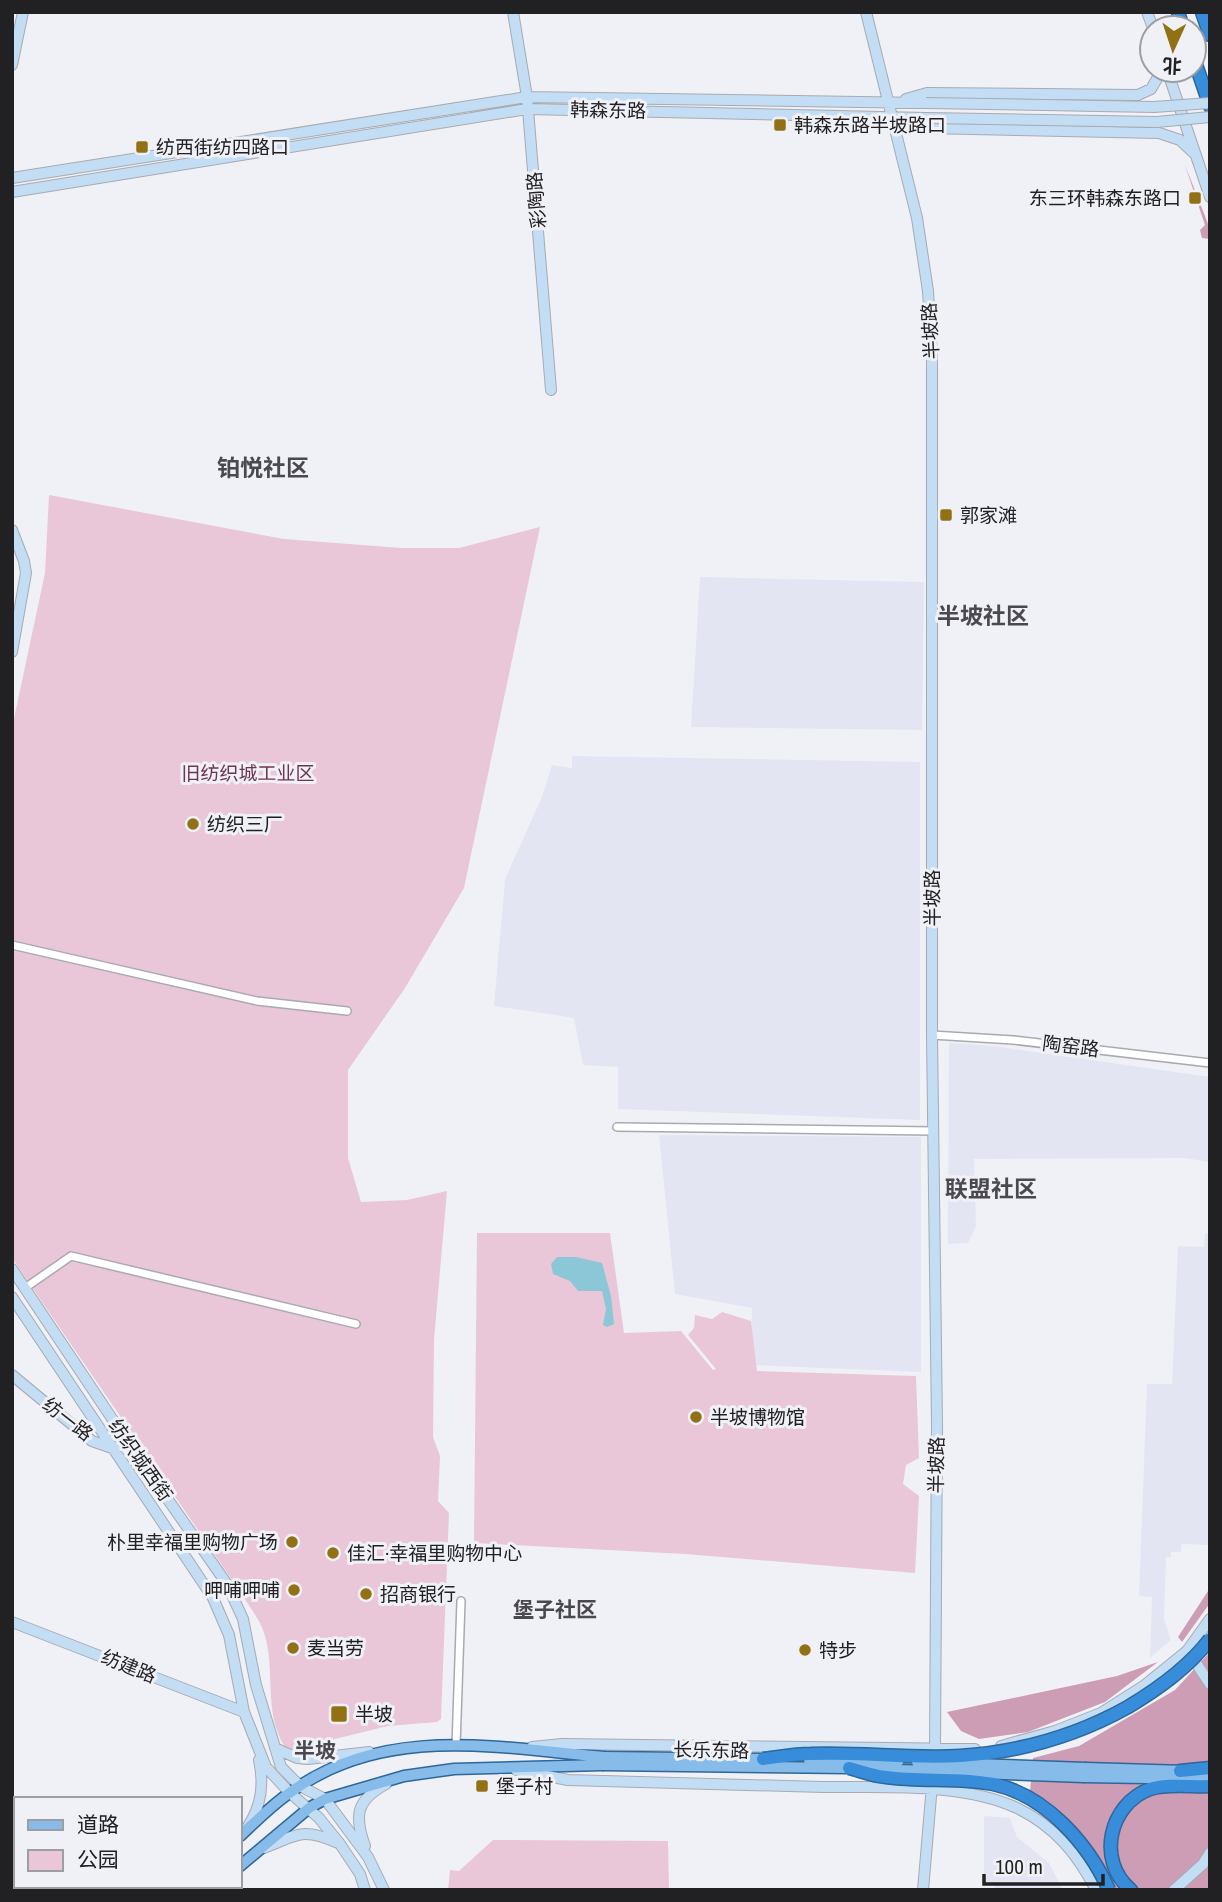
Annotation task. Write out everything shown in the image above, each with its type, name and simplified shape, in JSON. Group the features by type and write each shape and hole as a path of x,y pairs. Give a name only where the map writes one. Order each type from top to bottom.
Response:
{"highway":[{"path":"1202,12 1210,35"},
{"path":"1203,84 1210,105"},
{"path":"763,1759 810,1754 960,1756 1009,1750 1069,1736 1150,1694 1181,1670 1210,1639"},
{"path":"849,1768 884,1777 994,1784 1019,1793 1050,1811 1102,1874 1109,1890"},
{"path":"1180,1770 1210,1769"},
{"path":"1131,1890 1111,1860 1110,1838 1118,1816 1131,1799 1153,1788 1210,1786"}],"main road":[{"path":"12,65 23,12"},
{"name":"彩陶路","path":"513,12 527,97 551,390"},
{"name":"半坡路","path":"866,12 917,218 928,291 932,356 932,1035 937,1424 935,1750 923,1890"},
{"path":"888,104 927,93 1138,94 1151,89 1154,84"},
{"path":"1169,84 1210,197"},
{"name":"韩森东路","path":"12,178 527,97 888,104 1154,107 1210,105"},
{"name":"韩森东路","path":"12,192 527,109 1157,122 1210,117"},
{"path":"891,117 925,128 1159,133 1180,140 1195,154"},
{"path":"12,530 26,573 12,652"},
{"name":"纺织城西街","path":"12,1269 227,1584 243,1619 256,1685 281,1767 294,1789"},
{"name":"纺织城西街","path":"12,1297 213,1598 229,1635 244,1712 255,1742 272,1775 294,1789 325,1799"},
{"name":"纺一路","path":"12,1375 92,1441 115,1449 127,1441"},
{"path":"513,1749 562,1744 935,1750 1000,1746 1069,1726 1101,1713 1145,1685 1188,1651 1210,1619"},
{"name":"纺建路","path":"12,1622 244,1712"},
{"path":"1188,1651 1210,1684"},
{"path":"242,1833 257,1808 262,1787 263,1776 255,1742"},
{"name":"长乐东路","path":"242,1834 294,1789 336,1766 376,1751 419,1745 513,1749 603,1761 1210,1779"},
{"path":"275,1748 297,1758 308,1759 376,1751"},
{"name":"长乐东路","path":"242,1864 309,1808 325,1799 404,1776 454,1769 512,1769 603,1761 763,1759 1180,1770"},
{"path":"512,1769 568,1780 931,1790 993,1798 1034,1817 1073,1850 1096,1890"},
{"path":"384,1890 368,1857 359,1828 362,1804 368,1795 404,1776"},
{"path":"294,1789 341,1844 360,1874 365,1890"},
{"path":"325,1799 368,1857"},
{"path":"257,1851 302,1832 323,1836 341,1844"},
{"path":"1174,1890 1203,1864 1210,1853"}],"street":[{"path":"12,945 257,1001 347,1011"},
{"name":"陶窑路","path":"932,1035 1013,1040 1210,1063"},
{"path":"617,1127 933,1131"},
{"path":"24,1288 71,1256 356,1324"},
{"path":"456,1746 461,1601"}],"shaded area":[{"path":"1185,165 1210,229 1210,239 1202,238 1200,230 1205,225"},
{"path":"700,577 924,582 922,730 691,727"},
{"path":"572,756 920,762 920,1120 618,1109 618,1067 583,1065 574,1018 494,1006 505,879 542,797 552,765 572,768"},
{"path":"949,1043 994,1046 1210,1077 1210,1162 1184,1158 974,1159 976,1226 968,1243 948,1244"},
{"path":"659,1135 921,1137 921,1372 750,1365 752,1308 675,1294"},
{"path":"1205,1234 1210,1234 1210,1545 1182,1544 1181,1552 1171,1552 1171,1557 1166,1557 1164,1619 1171,1640 1150,1658 1152,1597 1139,1596 1147,1384 1172,1384 1178,1246 1204,1247"},
{"path":"1210,1588 1210,1603 1182,1642 1178,1637"},
{"path":"1210,1652 1210,1890 1113,1890 1083,1835 1030,1792 1033,1758 1079,1746 1175,1690"},
{"path":"1158,1662 1105,1702 1028,1732 979,1739 961,1731 947,1712 1117,1676"},
{"path":"984,1816 1010,1818 1017,1837 1049,1863 1063,1890 995,1890 995,1883 984,1882"}],"green space":[{"name":"旧纺织城工业区","path":"49,495 284,539 401,548 459,548 540,527 464,888 405,988 348,1070 348,1158 361,1202 407,1200 447,1191 434,1340 433,1437 440,1456 438,1501 449,1513 441,1719 437,1722 388,1726 335,1739 308,1751 293,1751 285,1747 274,1719 267,1644 258,1620 12,1258 12,728 45,573"},
{"name":"半坡博物馆","path":"477,1233 610,1233 624,1333 681,1331 713,1370 716,1369 688,1335 694,1328 695,1315 712,1319 722,1312 751,1321 757,1371 916,1376 919,1458 906,1465 903,1484 919,1496 915,1573 685,1554 474,1543"},
{"path":"493,1840 668,1841 669,1890 448,1890 450,1870 459,1871"}],"water":[{"path":"557,1257 576,1257 602,1263 611,1296 614,1324 607,1327 603,1325 606,1309 602,1291 578,1291 570,1281 553,1274 551,1264"}],"place":[{"name":"韩森东路半坡路口","path":"780,125"},
{"name":"纺西街纺四路口","path":"142,147"},
{"name":"东三环韩森东路口","path":"1195,198"},
{"name":"郭家滩","path":"946,515"},
{"name":"纺织三厂","path":"193,824"},
{"name":"半坡博物馆","path":"696,1417"},
{"name":"朴里幸福里购物广场","path":"292,1542"},
{"name":"佳汇·幸福里购物中心","path":"333,1553"},
{"name":"呷哺呷哺","path":"294,1590"},
{"name":"招商银行","path":"366,1594"},
{"name":"麦当劳","path":"293,1648"},
{"name":"特步","path":"805,1650"},
{"name":"半坡","path":"339,1714"},
{"name":"堡子村","path":"482,1786"}],"district":[{"name":"铂悦社区","path":"263,468"},
{"name":"半坡社区","path":"983,616"},
{"name":"联盟社区","path":"991,1189"},
{"name":"堡子社区","path":"555,1610"},
{"name":"半坡","path":"315,1751"}]}
